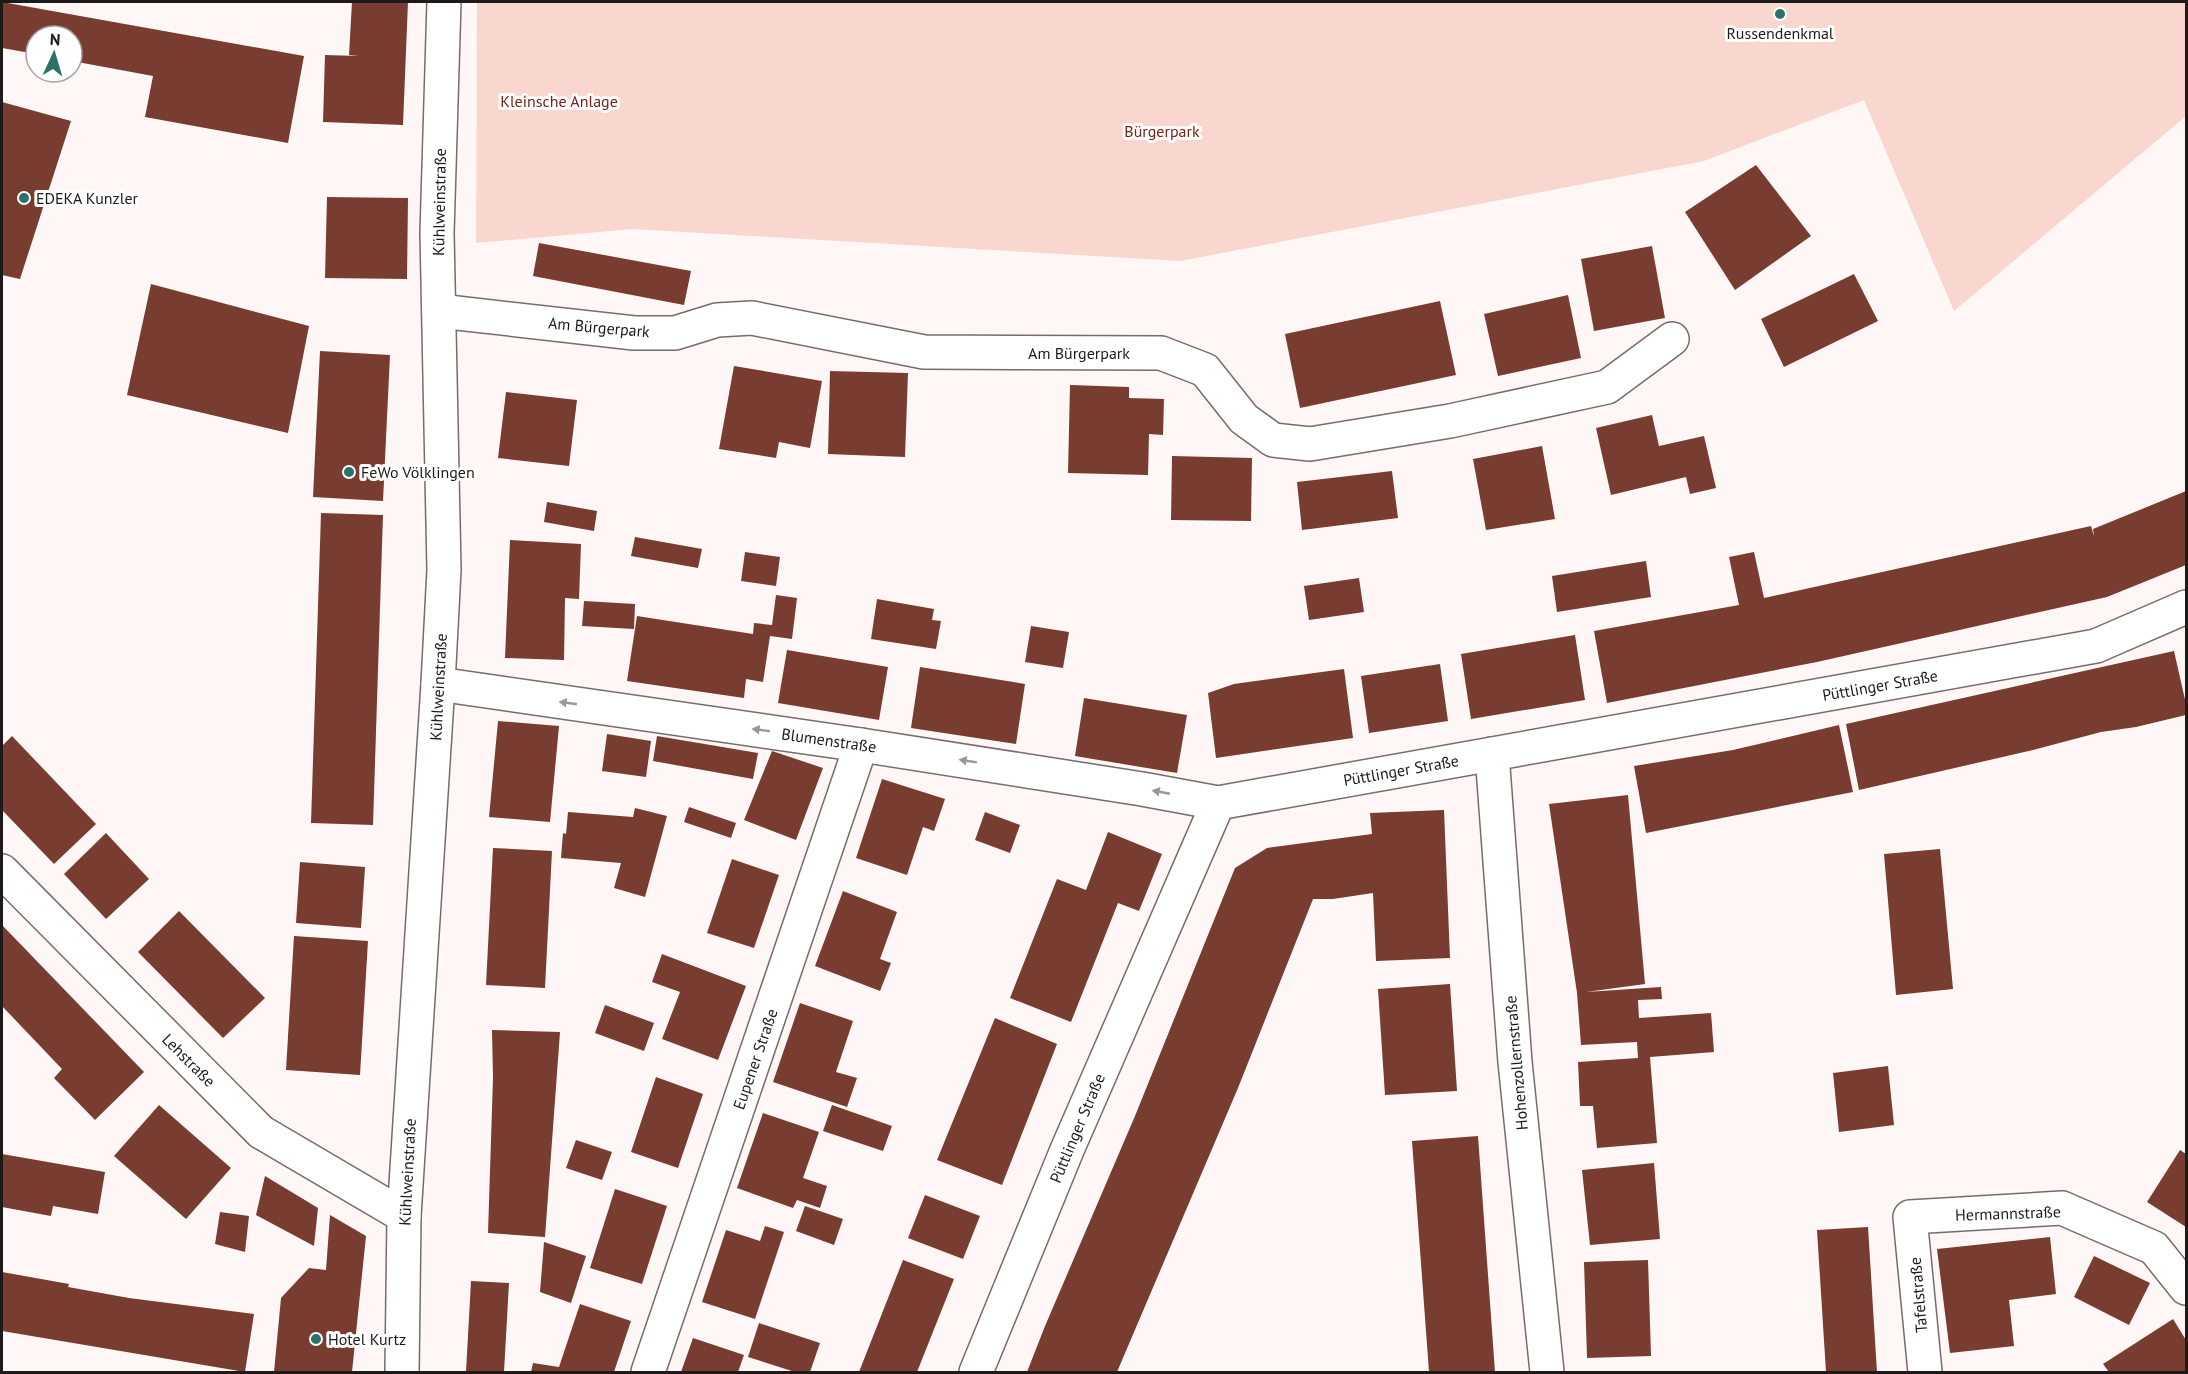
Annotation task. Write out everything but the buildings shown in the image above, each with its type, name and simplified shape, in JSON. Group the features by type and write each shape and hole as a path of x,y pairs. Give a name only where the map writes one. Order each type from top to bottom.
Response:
{"street":[{"name":"Kühlweinstraße","path":"402,1372 404,1216 444,570 437,233 444,2"},
{"name":"Am Bürgerpark","path":"439,310 634,333 675,333 717,320 752,318 924,352 1161,353 1205,370 1244,419 1273,440 1310,444 1450,421 1607,387 1672,339"},
{"name":"Püttlinger Straße","path":"976,1372 1067,1150 1218,803 2096,646 2187,608"},
{"name":"Blumenstraße","path":"438,684 861,745 1218,803"},
{"name":"Eupener Straße","path":"648,1372 861,745"},
{"name":"Hohenzollernstraße","path":"1492,754 1515,1062 1547,1372"},
{"name":"Lehstraße","path":"2,871 261,1132 404,1216"},
{"name":"Hermannstraße","path":"1911,1217 2062,1208 2154,1248 2187,1288"},
{"name":"Tafelstraße","path":"1911,1217 1925,1372"}],"green space":[{"name":"Bürgerpark","path":"477,2 2186,2 2186,116 1954,311 1864,100 1704,161 1180,261 633,229 476,243"}],"place":[{"name":"Russendenkmal","path":"1780,14"},
{"name":"EDEKA Kunzler","path":"24,198"},
{"name":"FeWo Völklingen","path":"349,472"},
{"name":"Hotel Kurtz","path":"316,1339"}],"park label":[{"name":"Kleinsche Anlage","path":"559,101"}]}
